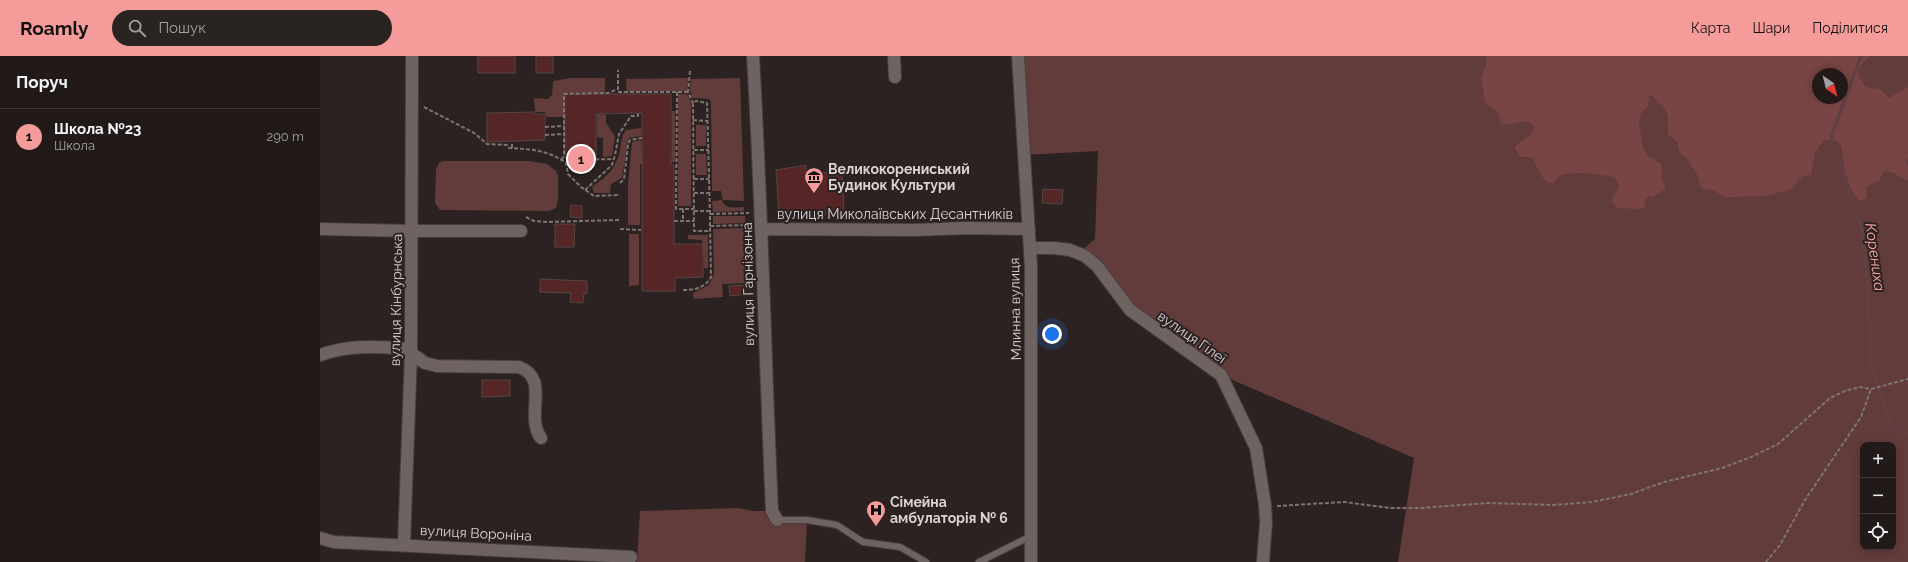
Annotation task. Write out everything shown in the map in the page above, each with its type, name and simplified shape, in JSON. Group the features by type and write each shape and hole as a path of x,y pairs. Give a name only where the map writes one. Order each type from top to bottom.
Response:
{"street":[{"name":"вулиця Кінбурнська","path":"404,544 411,351 412,56"},
{"name":"вулиця Гарнізонна","path":"753,56 762,222 763,298 774,516"},
{"path":"894,56 895,77"},
{"name":"Млинна вулиця","path":"1018,56 1023,156 1030,248 1031,562"},
{"name":"вулиця Миколаївських Десантників","path":"762,222 915,230 966,228 1029,229"},
{"path":"320,229 412,231 522,230"},
{"name":"вулиця Гілеї","path":"1030,248 1070,250 1091,260 1130,310 1221,375 1256,448 1265,505 1266,522 1263,562"},
{"path":"320,355 341,349 363,346 411,351 419,360 436,366 519,367 529,370 534,377 537,403 534,413 534,423 536,431 541,438"},
{"name":"вулиця Вороніна","path":"320,538 334,542 404,544 631,556"}],"lane":[{"path":"774,516 836,525 863,542 900,547 926,562"},
{"path":"979,562 1030,536"}],"path":[{"path":"618,70 618,92"},
{"path":"690,70 688,92 693,103 694,231 711,231"},
{"path":"677,92 676,209 710,212 762,222"},
{"path":"562,160 564,134 564,94 688,92"},
{"path":"412,100 474,134 486,144 507,145 509,148 537,150 562,160 566,163 568,174 585,190 594,196 620,195"},
{"path":"683,290 693,290 701,287 708,282 711,277 707,103 703,101 693,103"},
{"path":"585,190 612,165 619,134 631,116 638,116 638,114"},
{"path":"693,120 708,121"},
{"path":"545,127 564,126"},
{"path":"545,135 564,134"},
{"path":"620,183 624,179 628,145 630,140 642,138"},
{"path":"512,142 512,148"},
{"path":"694,150 709,150"},
{"path":"566,163 571,160 614,159"},
{"path":"694,179 709,179"},
{"path":"694,193 710,193"},
{"path":"683,209 683,221"},
{"path":"526,217 534,221 546,222 572,220 620,220"},
{"path":"674,221 694,221"},
{"path":"710,226 762,222"},
{"path":"620,229 641,230"},
{"path":"1265,505 1281,506 1344,502 1391,508 1420,508 1488,503 1553,505 1592,502 1631,494 1664,482 1722,468 1752,457 1778,444 1830,398 1845,391 1860,387 1871,389 1908,379"},
{"path":"1766,562 1780,545 1805,500 1861,417 1871,389"}],"shaded area":[{"path":"1018,56 1908,56 1908,562 1398,562 1414,458 1221,375 1147,324 1078,253 1095,239 1098,151 1023,155"},
{"path":"1487,56 1870,56 1862,64 1859,70 1862,83 1870,88 1879,88 1889,98 1908,87 1908,158 1906,162 1908,167 1908,180 1905,180 1894,173 1884,171 1879,181 1866,186 1867,198 1860,201 1850,187 1841,145 1833,140 1828,140 1823,141 1815,153 1811,175 1803,176 1789,190 1765,196 1725,197 1713,190 1701,188 1697,174 1686,157 1680,154 1677,142 1668,134 1668,118 1666,111 1652,95 1649,96 1648,106 1641,113 1639,121 1642,144 1646,155 1661,164 1665,189 1652,197 1649,196 1645,200 1645,207 1642,209 1618,208 1612,203 1612,198 1619,185 1615,177 1571,173 1560,176 1554,183 1549,183 1542,176 1532,158 1520,157 1515,148 1532,133 1534,126 1526,122 1510,124 1501,123 1497,111 1485,102 1481,77 1486,67"},
{"path":"571,78 605,78 605,93 564,93 564,117 546,117 545,112 535,112 534,98 548,99 552,95 553,81"},
{"path":"688,78 687,91 627,92 626,79"},
{"path":"740,78 744,201 724,200 722,198 721,191 712,191 711,102 709,99 692,98 690,89 691,79"},
{"path":"678,94 687,94 691,102 691,206 678,206"},
{"path":"672,111 675,111 675,162 661,162 661,159 672,159"},
{"path":"597,114 606,115 606,123 615,136 612,156 603,157 603,138 597,137"},
{"path":"696,125 706,125 706,146 696,146"},
{"path":"641,128 641,136 629,138 622,178 611,184 610,193 594,193 592,187 606,176 616,163 622,138 626,130"},
{"path":"641,140 642,159 653,159 653,164 640,164 640,225 628,225 628,184 632,142"},
{"path":"696,154 706,154 707,175 696,175"},
{"path":"444,161 529,161 547,164 556,171 558,177 558,200 556,208 549,211 440,210 435,203 436,169 439,163"},
{"path":"722,200 728,207 744,207 744,211 713,212 712,201"},
{"path":"713,216 745,216 745,223 713,224"},
{"path":"744,228 747,283 722,284 723,297 694,299 693,293 709,285 714,274 713,229"},
{"path":"629,234 639,234 639,285 629,286"},
{"path":"688,235 708,235 708,268 704,268 702,240 688,239"},
{"path":"738,508 754,511 772,511 777,520 807,520 805,562 637,562 640,511"}],"building":[{"path":"478,56 515,56 515,73 478,73"},
{"path":"536,56 553,56 553,73 536,73"},
{"path":"565,94 671,94 671,165 674,165 674,244 703,244 703,277 675,278 675,291 642,291 642,113 596,114 596,158 565,158"},
{"path":"534,112 534,114 545,114 545,140 487,142 487,113"},
{"path":"806,165 806,173 841,172 843,181 844,214 809,216 779,215 776,170"},
{"path":"1043,189 1063,190 1062,204 1042,203"},
{"path":"571,205 582,206 582,218 570,217"},
{"path":"555,224 575,224 574,247 555,247"},
{"path":"540,279 587,281 587,293 584,293 583,303 570,302 571,293 540,292"},
{"path":"745,285 746,294 730,296 729,286"},
{"path":"482,380 510,380 510,396 482,397"}],"waterway":[{"name":"Корениха","path":"1861,56 1831,137 1862,230 1868,292 1871,366 1891,424 1908,433"}],"place":[{"name":"Школа №23","path":"581,159"},
{"name":"Великокорениський Будинок Культури","path":"814,194"},
{"name":"Сімейна амбулаторія № 6","path":"876,527"}]}
